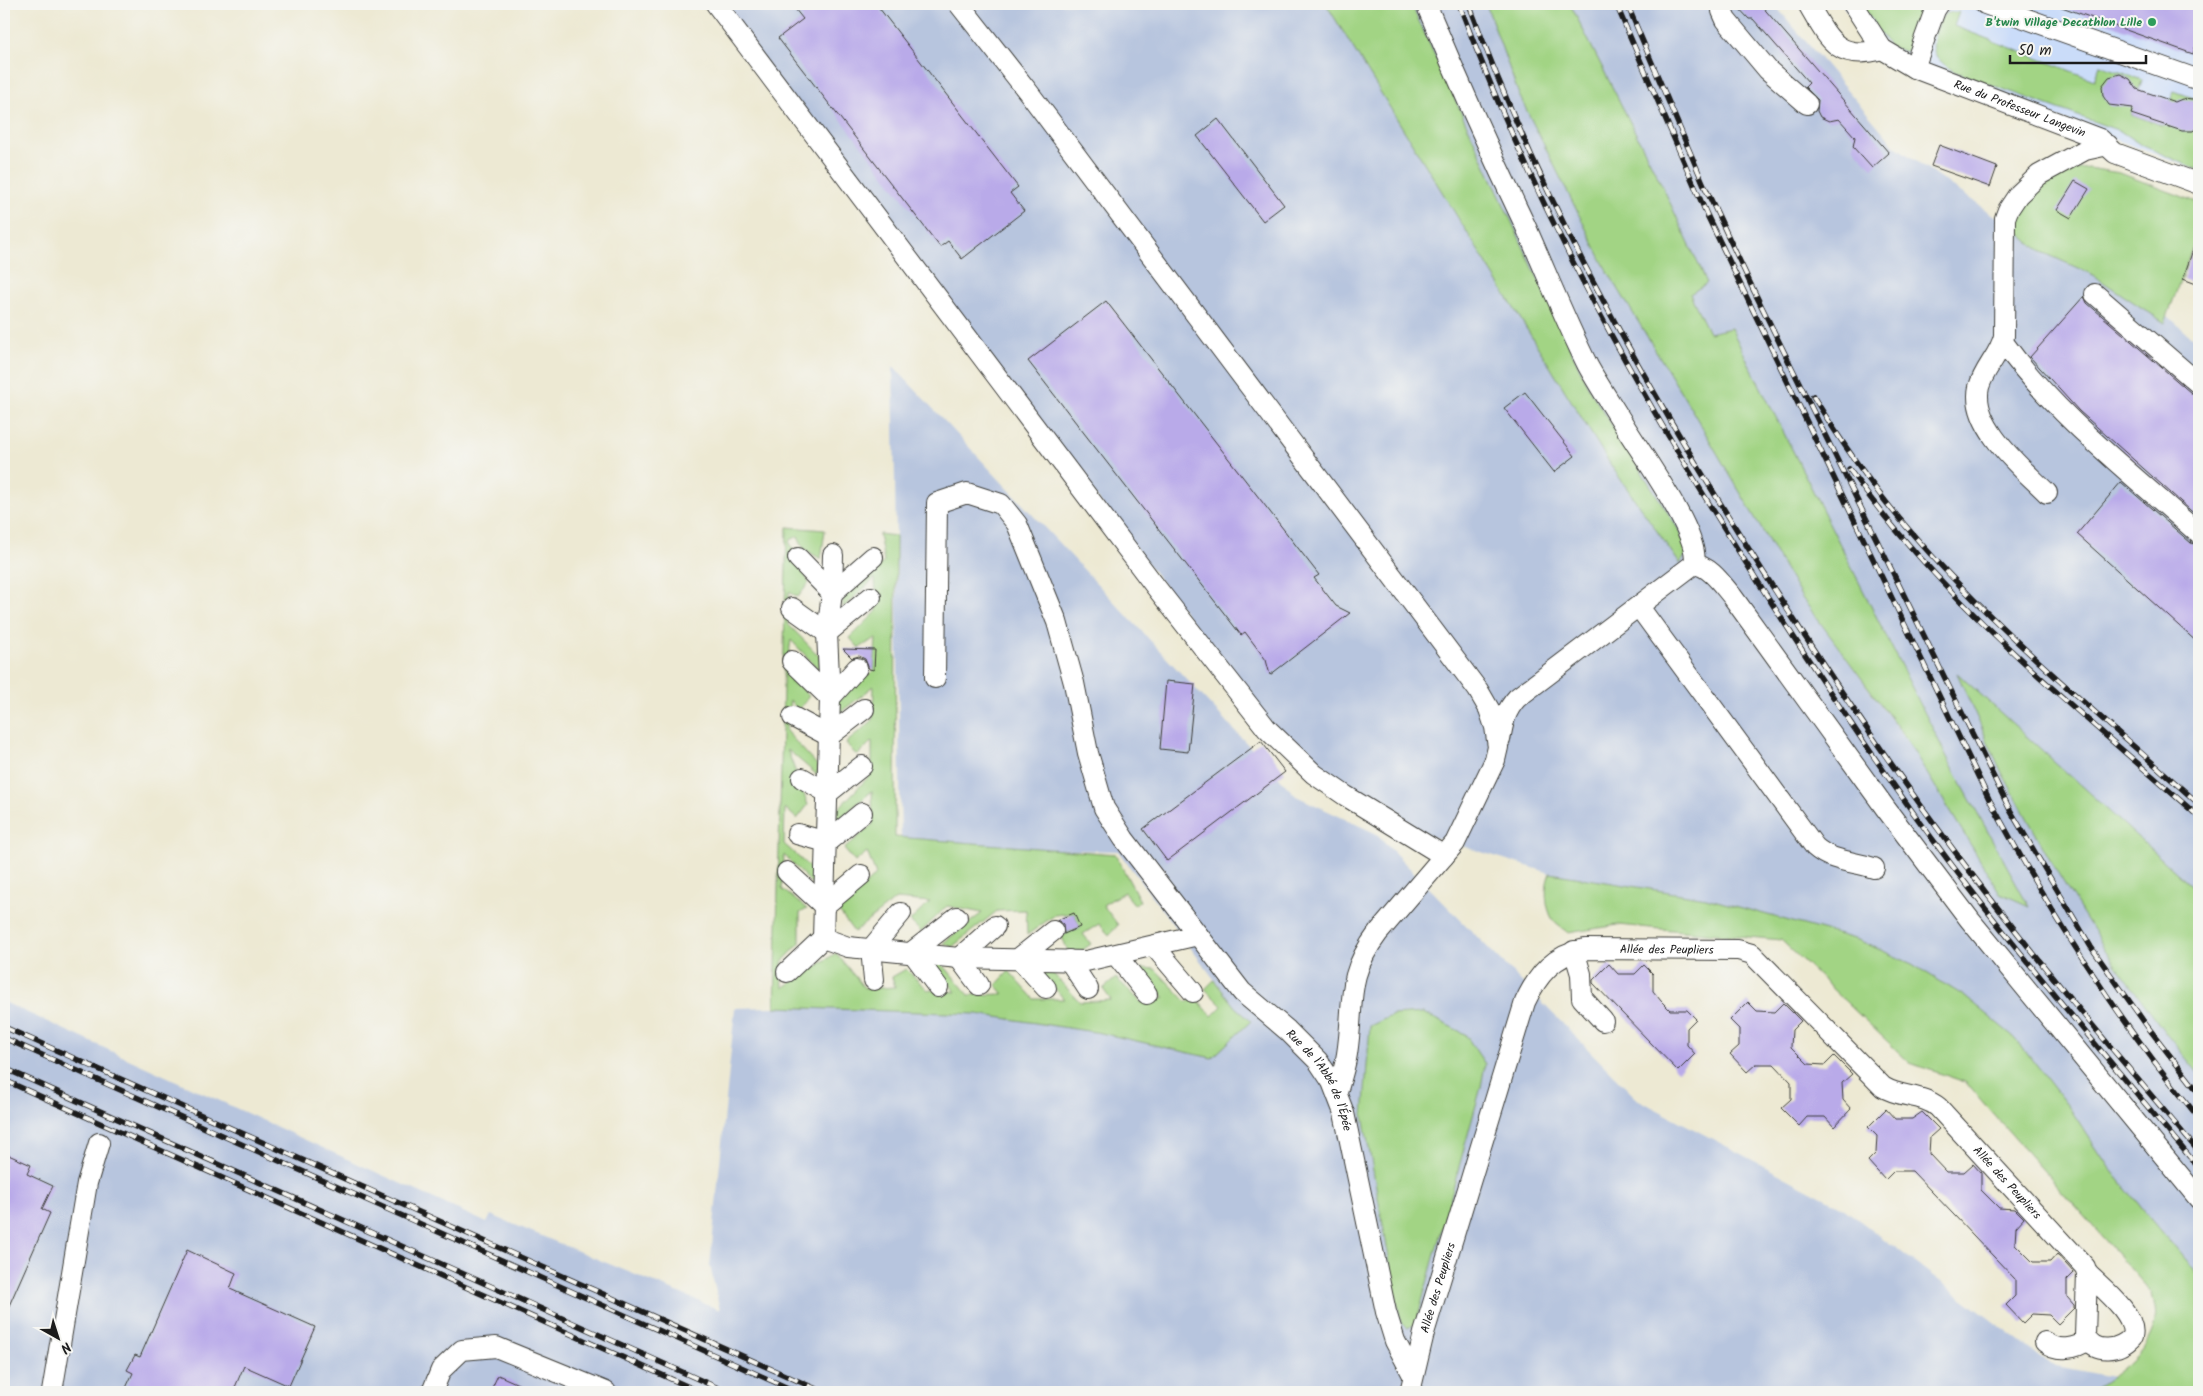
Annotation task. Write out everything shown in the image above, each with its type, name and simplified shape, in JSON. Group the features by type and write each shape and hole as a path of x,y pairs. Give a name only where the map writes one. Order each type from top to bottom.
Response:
{"street":[{"path":"716,4 1155,586 1267,728 1314,774 1444,856"},
{"path":"960,4 1035,100 1478,690 1489,709 1495,727 1498,747"},
{"path":"1337,1092 1347,1053 1354,980 1361,958 1378,933 1444,856 1464,828 1495,760 1504,717 1508,708 1517,698 1694,564 1696,557 1692,541 1676,508 1589,369 1560,308 1526,227 1472,113 1426,4"},
{"path":"1722,4 1722,11 1726,20 1768,70 1807,104"},
{"path":"1808,4 1825,33 1847,52 1868,53 1882,48"},
{"path":"1914,68 1935,10 1940,4"},
{"path":"1985,4 2199,80"},
{"name":"Rue du Professeur Langevin","path":"1855,7 1882,48 1914,68 2100,139 2115,153 2199,184"},
{"path":"2046,493 2005,450 1991,432 1983,419 1978,401 1982,378 2002,347 2003,342 2005,218 2018,195 2039,174 2085,150 2108,145"},
{"path":"2095,294 2199,384"},
{"path":"2003,342 2040,389 2199,534"},
{"name":"Rue de l'Abbé de l'Épée","path":"935,678 937,503 967,493 1001,504 1017,524 1057,622 1074,683 1088,753 1104,808 1124,838 1242,992 1288,1030 1313,1055 1337,1092 1344,1113 1386,1312 1411,1384"},
{"path":"787,972 823,938 830,698 827,633 832,593 833,555"},
{"path":"832,593 873,557"},
{"path":"798,558 832,593"},
{"path":"1694,564 1702,566 1717,577 1886,809 1970,920 2199,1199"},
{"path":"827,633 871,597"},
{"path":"1639,607 1815,847 1825,856 1874,868"},
{"path":"792,608 827,633"},
{"path":"792,661 830,698"},
{"path":"830,698 857,668"},
{"path":"829,736 864,709"},
{"path":"793,717 829,736"},
{"path":"828,793 862,766"},
{"path":"802,778 828,793"},
{"path":"827,842 862,812"},
{"path":"797,834 827,842"},
{"path":"787,872 824,906"},
{"path":"824,906 861,875"},
{"path":"874,980 871,949 901,913"},
{"path":"912,952 957,917"},
{"path":"959,958 995,926"},
{"path":"1019,958 1053,931"},
{"path":"823,938 848,947 959,958 1086,960 1116,955 1198,935"},
{"path":"1154,946 1193,992"},
{"name":"Allée des Peupliers","path":"1411,1384 1424,1333 1525,1002 1536,980 1552,962 1574,951 1596,948 1738,950 1752,954 1884,1087 1896,1094 1926,1100 1938,1107 2082,1262 2087,1273 2127,1314 2134,1329 2132,1337 2118,1346 2100,1348 2088,1340"},
{"path":"1574,951 1581,974 1582,998 1603,1021"},
{"path":"912,952 938,987"},
{"path":"1116,955 1147,994"},
{"path":"959,958 979,985"},
{"path":"1019,958 1046,988"},
{"path":"1069,960 1088,989"},
{"path":"52,1392 87,1183 99,1143"},
{"path":"2045,1342 2052,1347 2071,1348 2088,1340 2085,1336 2087,1273"},
{"path":"432,1392 441,1370 462,1350 496,1347 606,1392"}],"shaded area":[{"path":"720,4 1326,4 1612,467 1680,532 1589,389 1411,4 1486,4 1519,95 1605,267 1802,598 2028,906 1951,765 1731,328 1709,333 1690,293 1707,283 1660,181 1570,4 1774,4 1895,146 1993,215 2017,222 2168,316 2199,344 2199,893 1958,675 2001,771 2056,870 2106,951 2167,1035 2199,1074 2199,1276 2108,1166 2071,1110 2014,1037 1964,996 1912,964 1858,940 1706,898 1550,873 1429,836 1359,799 1270,724"},
{"path":"1842,4 2199,4 2199,171 1908,61 1851,17"},
{"path":"893,366 1296,796 1375,833 1637,1099 1843,1208 2051,1365 2133,1381 2154,1392 4,1392 4,1002 487,1223 491,1215 720,1310 710,1266 735,1008 775,1007 1251,1021 1235,1007 1118,851 991,848 901,839"}],"green space":[{"path":"1326,4 1411,4 1589,389 1680,532 1687,553 1680,564 1612,467"},
{"path":"1486,4 1570,4 1660,181 1707,283 1690,294 1709,333 1731,328 1951,765 2029,906 2000,893 1905,737 1802,598 1605,267 1519,95"},
{"path":"1861,4 1918,4 1921,14 1906,52 1889,46"},
{"path":"1959,12 1954,26 2094,80 2100,65 2142,80 2131,114 2162,126 2174,91 2199,100 2199,170 2141,145 2120,131 1953,71 1937,57 1933,43 1943,16"},
{"path":"2088,168 2120,173 2199,203 2199,229 2165,323 2091,274 2040,251 2019,233 2017,218 2021,208 2050,177 2072,170"},
{"path":"787,527 825,530 821,559 804,549 798,536 789,541 809,583 798,597 789,592 788,624 819,656 821,672 791,640 786,673 809,696 798,711 790,700 786,731 818,766 817,775 787,749 808,805 797,819 785,808 784,844 818,875 817,889 784,855 782,889 807,909 800,913 800,943 782,962 783,988 836,953 865,989 895,987 892,977 906,969 928,990 956,992 929,959 939,960 969,995 1004,994 996,985 1009,971 1034,999 1064,999 1033,963 1045,965 1080,1002 1111,1000 1103,989 1116,978 1141,1002 1165,998 1141,968 1155,969 1187,1002 1196,998 1212,1016 1222,1006 1205,989 1214,980 1235,1007 1251,1021 1212,1058 1101,1033 977,1014 775,1007"},
{"path":"879,534 896,536 895,837 1115,854 1140,901 1135,905 1124,892 1103,905 1118,925 1109,935 1099,924 1083,934 1091,944 1080,952 1069,953 1061,935 1080,927 1074,913 1055,915 1027,935 1026,910 997,911 952,947 943,943 982,913 947,906 921,932 910,921 930,902 896,899 854,932 837,909 876,875 867,852 855,862 844,849 873,824 872,791 836,822 838,809 872,773 872,741 857,756 846,743 873,720 874,686 837,715 838,701 874,670 876,638 859,648 850,638 877,611 875,578 843,608 843,598 884,562"},
{"path":"1957,673 2199,893 2199,1074 2167,1035 2106,951 2056,870 2001,771"},
{"path":"1550,873 1706,898 1858,940 1912,964 1964,996 2014,1037 2071,1110 2108,1166 2199,1276 2199,1392 2105,1392 2095,1389 2124,1369 2141,1352 2147,1342 2155,1317 2152,1293 1965,1082 1910,1063 1781,940 1618,925 1568,933 1554,922 1548,909 1546,890"},
{"path":"1423,1013 1465,1034 1485,1064 1481,1087 1416,1323 1408,1328 1401,1323 1363,1116 1370,1026 1393,1015"}],"building":[{"path":"791,4 876,4 1018,187 1010,193 1024,211 962,259 948,241 940,247 778,38 803,19"},
{"path":"1735,4 1760,4 1889,153 1872,168 1853,147 1855,137 1839,119 1829,121 1820,117 1817,111 1818,100 1805,87 1809,83 1753,19 1749,19"},
{"name":"B'twin Village Decathlon Lille","path":"2059,4 2199,4 2199,36 2193,54 2059,6"},
{"path":"2120,74 2130,79 2137,89 2175,102 2182,99 2193,100 2199,104 2199,125 2193,131 2182,131 2131,114 2133,108 2109,105 2103,96 2102,86 2109,77"},
{"path":"1218,119 1284,205 1263,221 1197,136"},
{"path":"1939,145 1997,167 1990,187 1931,166"},
{"path":"2075,181 2089,189 2071,218 2057,210"},
{"path":"2197,238 2199,239 2199,285 2183,279"},
{"path":"2084,296 2087,303 2191,393 2199,396 2199,518 2079,411 2030,357"},
{"path":"1106,301 1319,575 1314,578 1336,606 1350,613 1270,675 1266,660 1245,632 1241,635 1028,361"},
{"path":"1525,392 1575,456 1554,472 1504,408"},
{"path":"2121,482 2191,543 2199,546 2199,644 2077,534"},
{"path":"843,649 875,650 874,670 869,669 865,659 859,656 852,658"},
{"path":"1166,681 1195,684 1188,752 1160,749"},
{"path":"1261,741 1285,772 1167,861 1143,829"},
{"path":"1074,913 1080,927 1064,934 1063,924 1057,920"},
{"path":"1609,964 1618,974 1635,974 1644,965 1653,974 1653,991 1661,1001 1670,1010 1687,1010 1696,1019 1687,1028 1687,1045 1695,1054 1678,1071 1593,983 1593,980"},
{"path":"1748,1002 1757,1011 1774,1012 1783,1003 1801,1021 1792,1030 1791,1047 1808,1064 1825,1065 1834,1056 1852,1074 1842,1083 1843,1100 1851,1109 1834,1127 1825,1117 1807,1117 1799,1126 1781,1108 1791,1099 1791,1082 1774,1064 1756,1064 1747,1072 1730,1054 1739,1046 1739,1029 1730,1020"},
{"path":"1886,1109 1895,1119 1912,1119 1922,1112 1939,1129 1930,1137 1929,1154 1946,1172 1964,1172 1973,1164 1981,1173 1981,1190 1999,1208 2015,1209 2024,1218 2016,1227 2015,1244 2033,1262 2050,1262 2057,1254 2074,1273 2067,1280 2067,1297 2074,1305 2074,1308 2058,1324 2049,1315 2032,1314 2023,1323 2006,1305 2015,1296 2015,1279 1912,1171 1894,1171 1885,1180 1868,1161 1876,1153 1877,1136 1868,1127"},
{"path":"4,1153 31,1165 27,1174 53,1186 42,1209 50,1213 4,1317"},
{"path":"187,1250 236,1273 230,1289 315,1327 289,1386 244,1366 233,1392 124,1392 133,1373 127,1370 135,1355 140,1357"},
{"path":"498,1375 536,1392 490,1392"}],"railway":[{"path":"1459,4 1490,83 1560,237 1639,385 1725,530 1813,667 1948,860 2040,977 2199,1168"},
{"path":"1469,4 1496,74 1526,143 1591,277 1663,407 1773,587 1839,689 1945,838 2063,990 2199,1152"},
{"path":"1616,4 1707,215 1989,799 2036,883 2086,964 2140,1042 2199,1118"},
{"path":"1627,4 1704,185 1752,287 2010,810 2091,947 2147,1026 2199,1093"},
{"path":"1813,396 1871,483 1943,568 2014,639 2199,804"},
{"path":"1849,469 1887,519 1969,610 2060,695 2199,817"},
{"path":"4,1027 823,1392"},
{"path":"4,1038 797,1392"},
{"path":"4,1068 727,1392"},
{"path":"4,1080 700,1392"}],"place":[{"name":"B'twin Village Decathlon Lille","path":"2152,22"}]}
